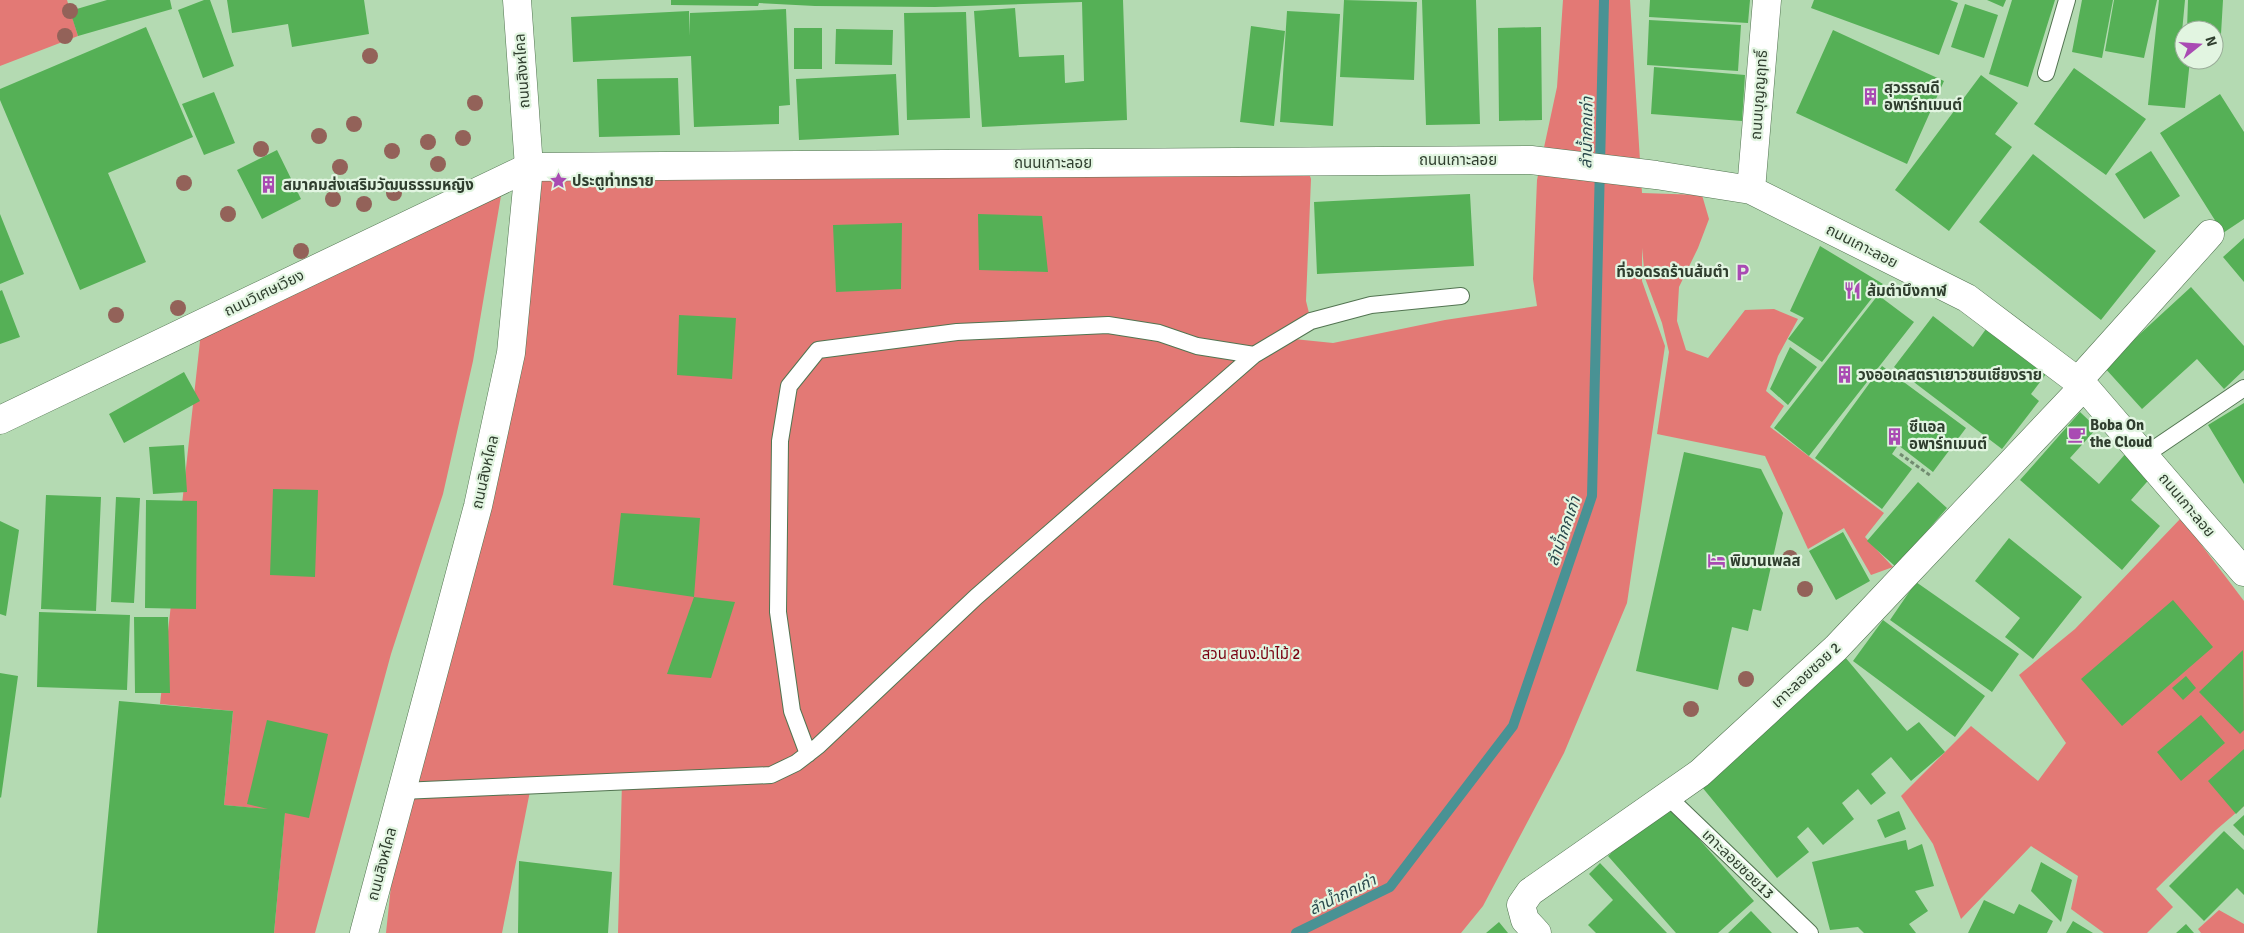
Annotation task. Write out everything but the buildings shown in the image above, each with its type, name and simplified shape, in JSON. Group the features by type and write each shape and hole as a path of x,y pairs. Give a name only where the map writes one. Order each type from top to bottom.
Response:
{"street":[{"name":"ถนนสิงหไคล","path":"364,933 478,506 511,353 529,167 517,0"},
{"name":"ถนนบุญญฤทธิ์","path":"1751,190 1767,0"},
{"name":"ถนนเกาะลอย","path":"529,167 1531,160 1656,174 1751,190 1967,298 2081,384 2145,455 2244,572"},
{"name":"ถนนวิเศษเวียง","path":"0,420 529,167"},
{"name":"เกาะลอยซอย 2","path":"1537,933 1526,920 1521,905 1530,892 1700,773 1836,648 2081,384 2210,234"}],"lane":[{"path":"2046,73 2067,0"},
{"path":"401,791 772,775 796,763 808,754 976,597 1254,355 1311,322 1370,305 1461,296"},
{"path":"808,754 792,711 778,612 780,442 789,386 818,350 957,332 1108,325 1159,333 1197,346 1254,355"},
{"path":"2145,455 2244,388"},
{"name":"เกาะลอยซอย13","path":"1666,795 1810,933"}],"path":[{"path":"1900,454 1931,476"}],"green space":[{"path":"0,0 67,0 78,36 0,66"},
{"name":"สวน สนง.ป่าไม้ 2","path":"1563,0 1630,0 1642,193 1702,195 1709,219 1698,248 1679,287 1677,321 1686,350 1708,358 1745,310 1774,309 1798,319 1778,356 1766,391 1784,406 1770,427 1884,513 1865,537 1893,567 1871,575 1844,528 1808,549 1765,456 1657,434 1669,352 1662,323 1645,278 1642,248 1642,281 1665,346 1627,603 1564,753 1483,906 1461,933 618,933 622,782 531,786 502,933 386,933 401,791 511,353 529,167 1305,161 1311,179 1306,301 1311,321 1284,338 1333,343 1445,320 1537,306 1533,279 1537,180 1557,87"},
{"path":"504,178 473,361 443,494 391,654 315,933 274,933 285,811 224,805 233,711 160,704 202,323"},
{"path":"2181,518 2244,601 2244,806 2216,830 2156,889 2173,907 2147,933 2104,933 2071,909 2078,876 2031,846 1961,919 1933,844 1901,796 1971,726 2038,781 2066,743 2019,675 2075,629"},
{"path":"2219,910 2244,924 2244,933 2201,933 2198,929"}],"waterway":[{"name":"ลำน้ำกกเก่า","path":"1296,933 1390,887 1513,726 1592,496 1604,0"}],"place":[{"name":"สุวรรณดี อพาร์ทเมนต์","path":"1870,97"},
{"name":"ประตูท่าทราย","path":"558,181"},
{"name":"สมาคมส่งเสริมวัฒนธรรมหญิง","path":"269,185"},
{"name":"ที่จอดรถร้านส้มตำ","path":"1743,272"},
{"name":"ส้มตำบึงกาฬ","path":"1853,291"},
{"name":"วงออเคสตราเยาวชนเชียงราย","path":"1844,375"},
{"name":"Boba On the Cloud","path":"2076,434"},
{"name":"ซีแอล อพาร์ทเมนต์","path":"1895,436"},
{"name":"พิมานเพลส","path":"1716,561"}]}
